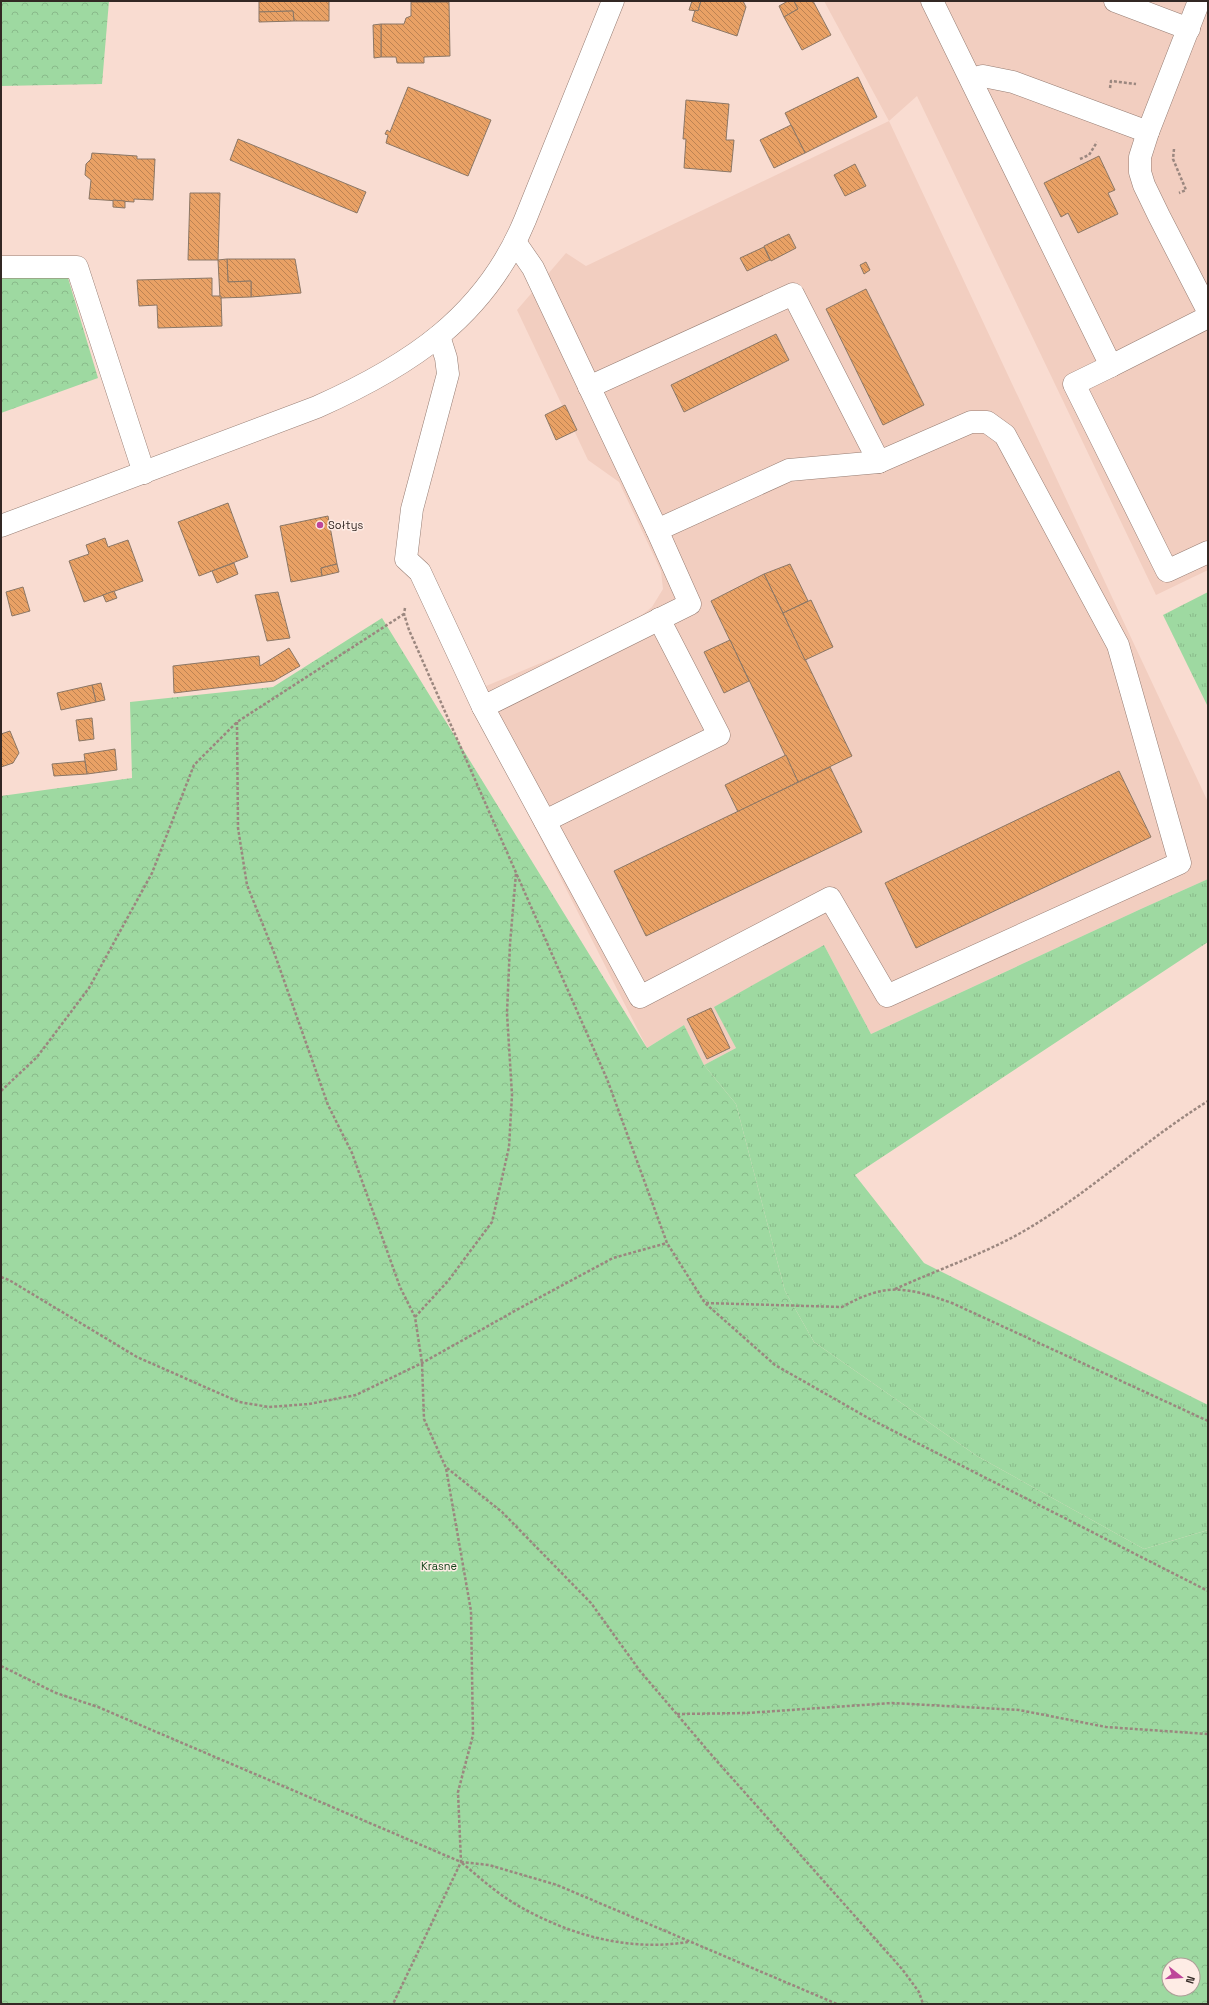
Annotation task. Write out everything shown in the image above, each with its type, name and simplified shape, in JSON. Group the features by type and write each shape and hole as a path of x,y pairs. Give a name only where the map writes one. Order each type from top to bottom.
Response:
{"street":[{"path":"1,526 317,407 359,388 411,357 439,336 479,298 515,242 613,1"},
{"path":"932,1 1111,366"},
{"path":"1115,1 1189,29"},
{"path":"1199,1 1148,132 1140,157 1140,172 1144,185 1208,311"},
{"path":"971,79 983,76 1014,82 1148,132"},
{"path":"483,707 690,604 657,530 533,268 515,242"},
{"path":"1,267 78,267 144,473"},
{"path":"589,387 793,294 879,462"},
{"path":"1208,317 1074,384 1167,571 1208,552"},
{"path":"439,336 446,358 448,374 412,509 406,559 420,572 483,707 640,997 830,898 887,996 1180,863 1118,644 1005,435 987,422 971,422 879,462 789,470 657,530"},
{"path":"545,821 719,735 659,619"}],"path":[{"path":"1080,159 1094,151 1099,138"},
{"path":"1,1091 37,1057 89,988 152,873 194,765 237,722 404,614"},
{"path":"409,630 607,1079 667,1243 705,1303 775,1365 870,1418 1208,1591"},
{"path":"237,722 238,828 247,885 275,955 328,1105 352,1153 400,1287 415,1317 422,1363 424,1419 446,1468 471,1611 474,1735 458,1792 461,1862 393,2004"},
{"path":"415,1317 448,1281 492,1222 509,1147 512,1095 507,1013 510,944 516,872"},
{"path":"705,1303 842,1308 861,1297 894,1289 1016,1235 1092,1186 1189,1113 1208,1101"},
{"path":"1,1277 9,1280 137,1357 239,1402 268,1407 309,1404 356,1395 422,1363 613,1258 667,1243"},
{"path":"894,1289 914,1290 952,1303 1208,1421"},
{"path":"446,1468 502,1512 590,1603 640,1671 676,1714 902,1969 919,1992 923,2004"},
{"path":"1,1666 56,1693 98,1707 461,1862 510,1901 535,1914 585,1935 606,1941 664,1946 690,1942"},
{"path":"676,1714 747,1712 892,1703 1019,1710 1106,1727 1208,1734"},
{"path":"461,1862 489,1865 557,1885 837,2004"}],"shaded area":[{"path":"824,1 1208,1 1208,570 1156,595 917,96 889,121"},
{"path":"889,121 1208,802 1208,879 871,1034 824,945 715,1007 736,1048 704,1065 684,1025 647,1048 467,694 627,627 652,607 663,589 661,571 619,482 588,460 517,310 566,253 586,266"}],"green space":[{"path":"1,1 109,1 102,84 1,86"},
{"path":"1,278 68,278 98,378 1,413"},
{"path":"1208,592 1208,707 1163,615"},
{"name":"Krasne","path":"382,618 647,1048 684,1025 704,1065 736,1104 785,1291 814,1342 977,1456 1144,1549 1208,1530 1208,2004 1,2004 1,796 132,778 130,702 273,687"},
{"path":"1208,879 1208,942 855,1175 924,1263 1208,1405 1208,1530 1144,1549 977,1456 814,1342 785,1291 736,1104 704,1065 736,1048 714,1007 824,945 871,1034"}],"building":[{"path":"259,1 329,1 329,21 294,21 293,11 259,12"},
{"path":"692,1 701,1 698,11 689,10"},
{"path":"701,1 743,1 746,7 737,36 692,21 695,10 698,11"},
{"path":"788,1 794,1 798,9 784,17 779,6"},
{"path":"794,1 813,1 831,35 802,50 784,17 798,9"},
{"path":"411,2 449,2 450,56 424,57 424,63 397,63 396,57 381,57 381,24 404,24 406,18 411,16"},
{"path":"293,11 294,21 259,22 259,12"},
{"path":"381,24 381,57 374,58 373,25"},
{"path":"858,77 877,117 805,153 785,113"},
{"path":"408,87 491,120 468,176 386,143 388,135 385,134 387,130 390,132"},
{"path":"686,100 729,104 726,140 734,140 731,172 684,168 686,139 683,139"},
{"path":"791,125 805,153 774,168 760,140"},
{"path":"238,139 366,192 357,213 230,160"},
{"path":"92,153 137,156 137,159 155,159 153,200 134,199 134,202 89,199 91,180 85,175 86,164 91,159"},
{"path":"1099,156 1115,190 1108,193 1118,214 1078,233 1068,213 1061,217 1044,183"},
{"path":"855,164 866,186 845,196 834,175"},
{"path":"190,193 220,193 218,260 188,260"},
{"path":"113,200 125,201 125,208 113,207"},
{"path":"789,234 796,248 771,261 764,246"},
{"path":"764,247 770,260 747,271 740,258"},
{"path":"227,259 295,259 301,293 251,297 251,281 228,282"},
{"path":"227,259 228,282 251,281 251,297 220,298 218,260"},
{"path":"866,262 870,270 864,274 860,265"},
{"path":"212,278 212,296 221,296 222,326 158,328 157,305 139,306 137,280"},
{"path":"866,289 924,405 883,425 826,309"},
{"path":"776,334 789,360 684,412 671,385"},
{"path":"565,405 577,430 556,440 545,415"},
{"path":"228,503 248,557 199,576 178,522"},
{"path":"328,516 337,564 321,568 322,576 291,582 280,526"},
{"path":"105,538 108,547 128,540 143,581 84,602 69,561 89,554 86,545"},
{"path":"234,563 238,574 217,583 212,571"},
{"path":"337,564 339,572 322,576 321,568"},
{"path":"790,564 808,601 783,613 764,574"},
{"path":"764,574 852,756 798,782 711,601"},
{"path":"23,587 30,611 12,616 6,592"},
{"path":"114,591 117,598 106,602 103,595"},
{"path":"278,592 290,638 267,641 255,595"},
{"path":"811,600 833,647 805,660 783,613"},
{"path":"730,640 749,681 724,693 704,652"},
{"path":"289,648 300,666 274,681 174,693 173,666 259,656 260,666"},
{"path":"101,683 105,700 96,702 92,685"},
{"path":"92,685 96,702 61,710 57,693"},
{"path":"92,718 94,739 79,741 76,720"},
{"path":"10,731 19,753 13,763 1,767 1,734"},
{"path":"115,749 117,770 87,774 84,754"},
{"path":"786,755 798,782 738,812 725,785"},
{"path":"85,761 87,774 54,776 52,764"},
{"path":"830,767 862,832 646,936 614,871"},
{"path":"1119,771 1151,837 916,948 885,883"},
{"path":"711,1008 730,1048 707,1059 687,1019"}],"place":[{"name":"Sołtys","path":"320,525"}]}
